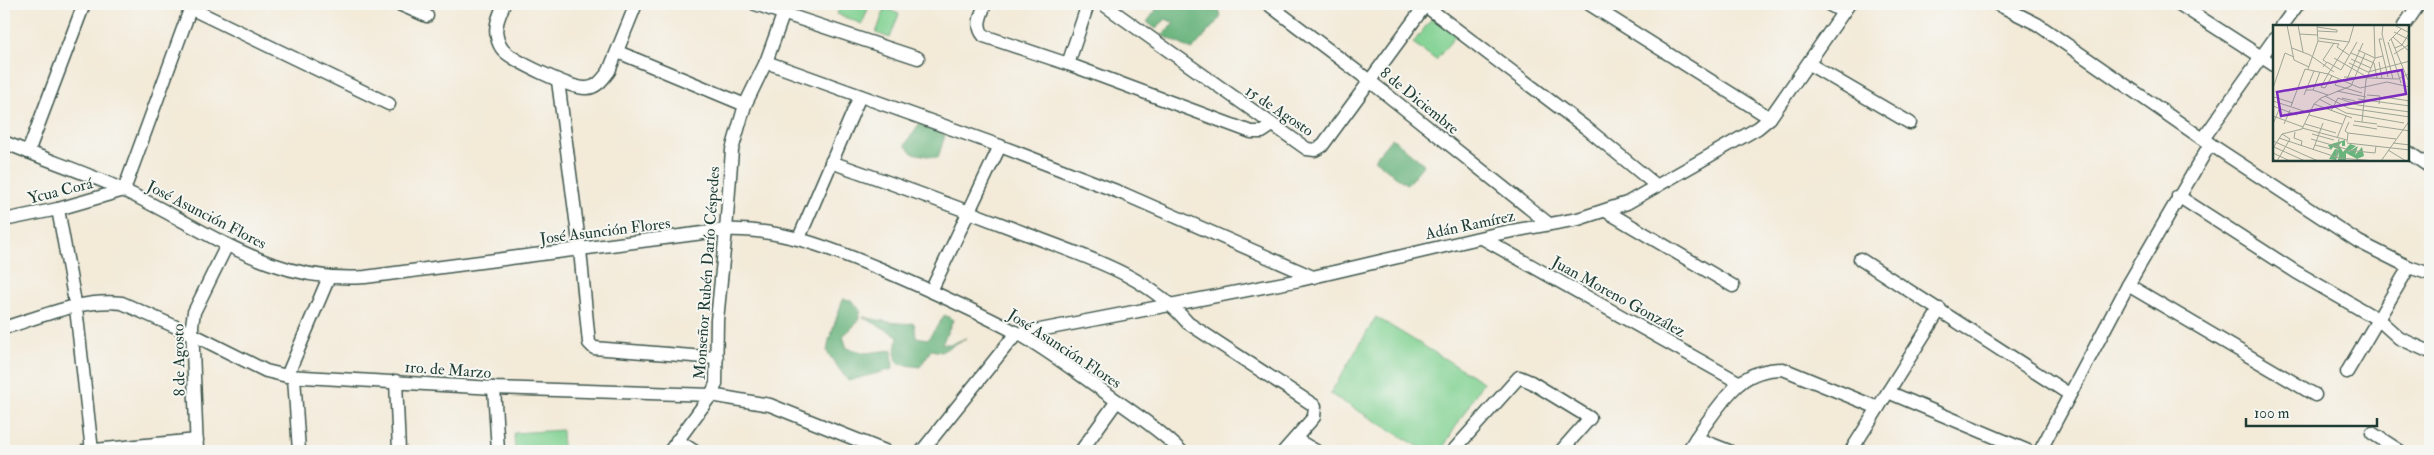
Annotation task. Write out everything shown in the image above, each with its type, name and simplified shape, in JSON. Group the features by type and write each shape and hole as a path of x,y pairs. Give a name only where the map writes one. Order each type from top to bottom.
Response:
{"street":[{"path":"28,152 84,4"},
{"path":"398,4 427,16"},
{"path":"504,4 496,28 496,36 504,51 558,81 585,88 594,86 603,80 609,72 636,4"},
{"path":"755,4 786,8 918,58"},
{"path":"985,4 979,24 979,31 984,36 1068,64 1251,132 1262,132 1271,126"},
{"path":"1068,64 1088,4"},
{"name":"15 de Agosto","path":"1107,4 1271,126 1307,149 1315,150 1322,146 1371,82 1425,4"},
{"name":"8 de Diciembre","path":"1268,4 1371,82 1549,224"},
{"path":"1425,4 1590,131 1657,186"},
{"path":"1589,4 1770,118"},
{"path":"1828,4 1846,8"},
{"path":"1997,4 2037,24 2206,142 2359,242 2409,268 2430,274"},
{"path":"2179,4 2273,64"},
{"path":"2283,25 2298,4"},
{"path":"2405,25 2419,4"},
{"path":"124,190 191,6 389,104"},
{"name":"Monseñor Rubén Darío Céspedes","path":"670,451 711,395 716,384 716,320 726,230 731,156 745,105 766,62 786,8"},
{"name":"Adán Ramírez","path":"1019,334 1173,306 1313,276 1606,211 1627,203 1758,128 1770,118 1846,8"},
{"path":"2040,451 2206,142 2273,40"},
{"path":"618,52 745,105"},
{"path":"766,62 1000,146 1124,194 1313,276"},
{"path":"1809,64 1910,123"},
{"path":"558,81 580,250 588,343 591,346 717,358"},
{"path":"799,238 860,96"},
{"name":"José Asunción Flores","path":"4,142 124,190 227,245 289,271 328,277 365,277 726,230 752,229 799,238 847,255 931,291 1019,334 1117,401 1171,441 1181,451"},
{"path":"931,291 1000,146"},
{"path":"2409,153 2429,164"},
{"path":"831,162 969,211 1131,276 1173,306 1188,323 1315,406 1314,417 1284,451"},
{"name":"Ycua Corá","path":"4,220 58,209 124,190"},
{"path":"2178,196 2296,272 2379,320 2399,338 2430,352"},
{"path":"58,209 76,308 90,451 197,446"},
{"path":"1606,211 1733,286"},
{"name":"Juan Moreno González","path":"1482,238 1740,383"},
{"name":"8 de Agosto","path":"197,446 192,334 194,312 227,245"},
{"path":"1860,259 2070,394"},
{"path":"2347,372 2409,268"},
{"path":"299,451 290,377 328,277"},
{"path":"2128,285 2315,395"},
{"name":"1ro. de Marzo","path":"76,308 109,302 122,303 192,334 266,371 290,377 396,381 494,388 711,395 770,404 885,451"},
{"path":"4,328 76,308"},
{"path":"1851,451 1940,309"},
{"path":"922,451 1010,341 1019,334"},
{"path":"1688,451 1696,438 1740,383 1770,369 1783,369 1878,408"},
{"path":"1453,451 1519,376 1590,418 1561,451"},
{"path":"396,381 399,451"},
{"path":"494,388 498,451"},
{"path":"1888,392 2028,451"},
{"path":"1081,451 1117,401"},
{"path":"2372,433 2400,451"},
{"path":"1696,438 1729,451"},
{"path":"1295,439 1316,451"},
{"path":"677,440 694,451"}],"green space":[{"path":"841,4 870,4 862,24 837,14"},
{"path":"1154,4 1218,4 1221,17 1192,50 1162,35 1174,23 1166,19 1156,29 1147,22 1156,10"},
{"path":"885,8 899,14 890,38 876,33"},
{"path":"1433,17 1456,35 1436,60 1413,43"},
{"path":"919,124 945,135 938,158 912,153 905,145"},
{"path":"1392,138 1424,164 1407,185 1374,159"},
{"path":"843,299 851,300 861,311 857,323 843,336 847,348 866,353 892,350 893,369 848,381 827,352 829,340"},
{"path":"945,315 953,320 942,344 952,344 966,338 941,352 931,350 920,367 898,364 895,353 898,336 863,317 896,323 914,323 916,337 928,339"},
{"path":"1376,317 1483,382 1441,451 1426,451 1330,394"},
{"path":"562,430 563,451 515,451 514,433"}]}
